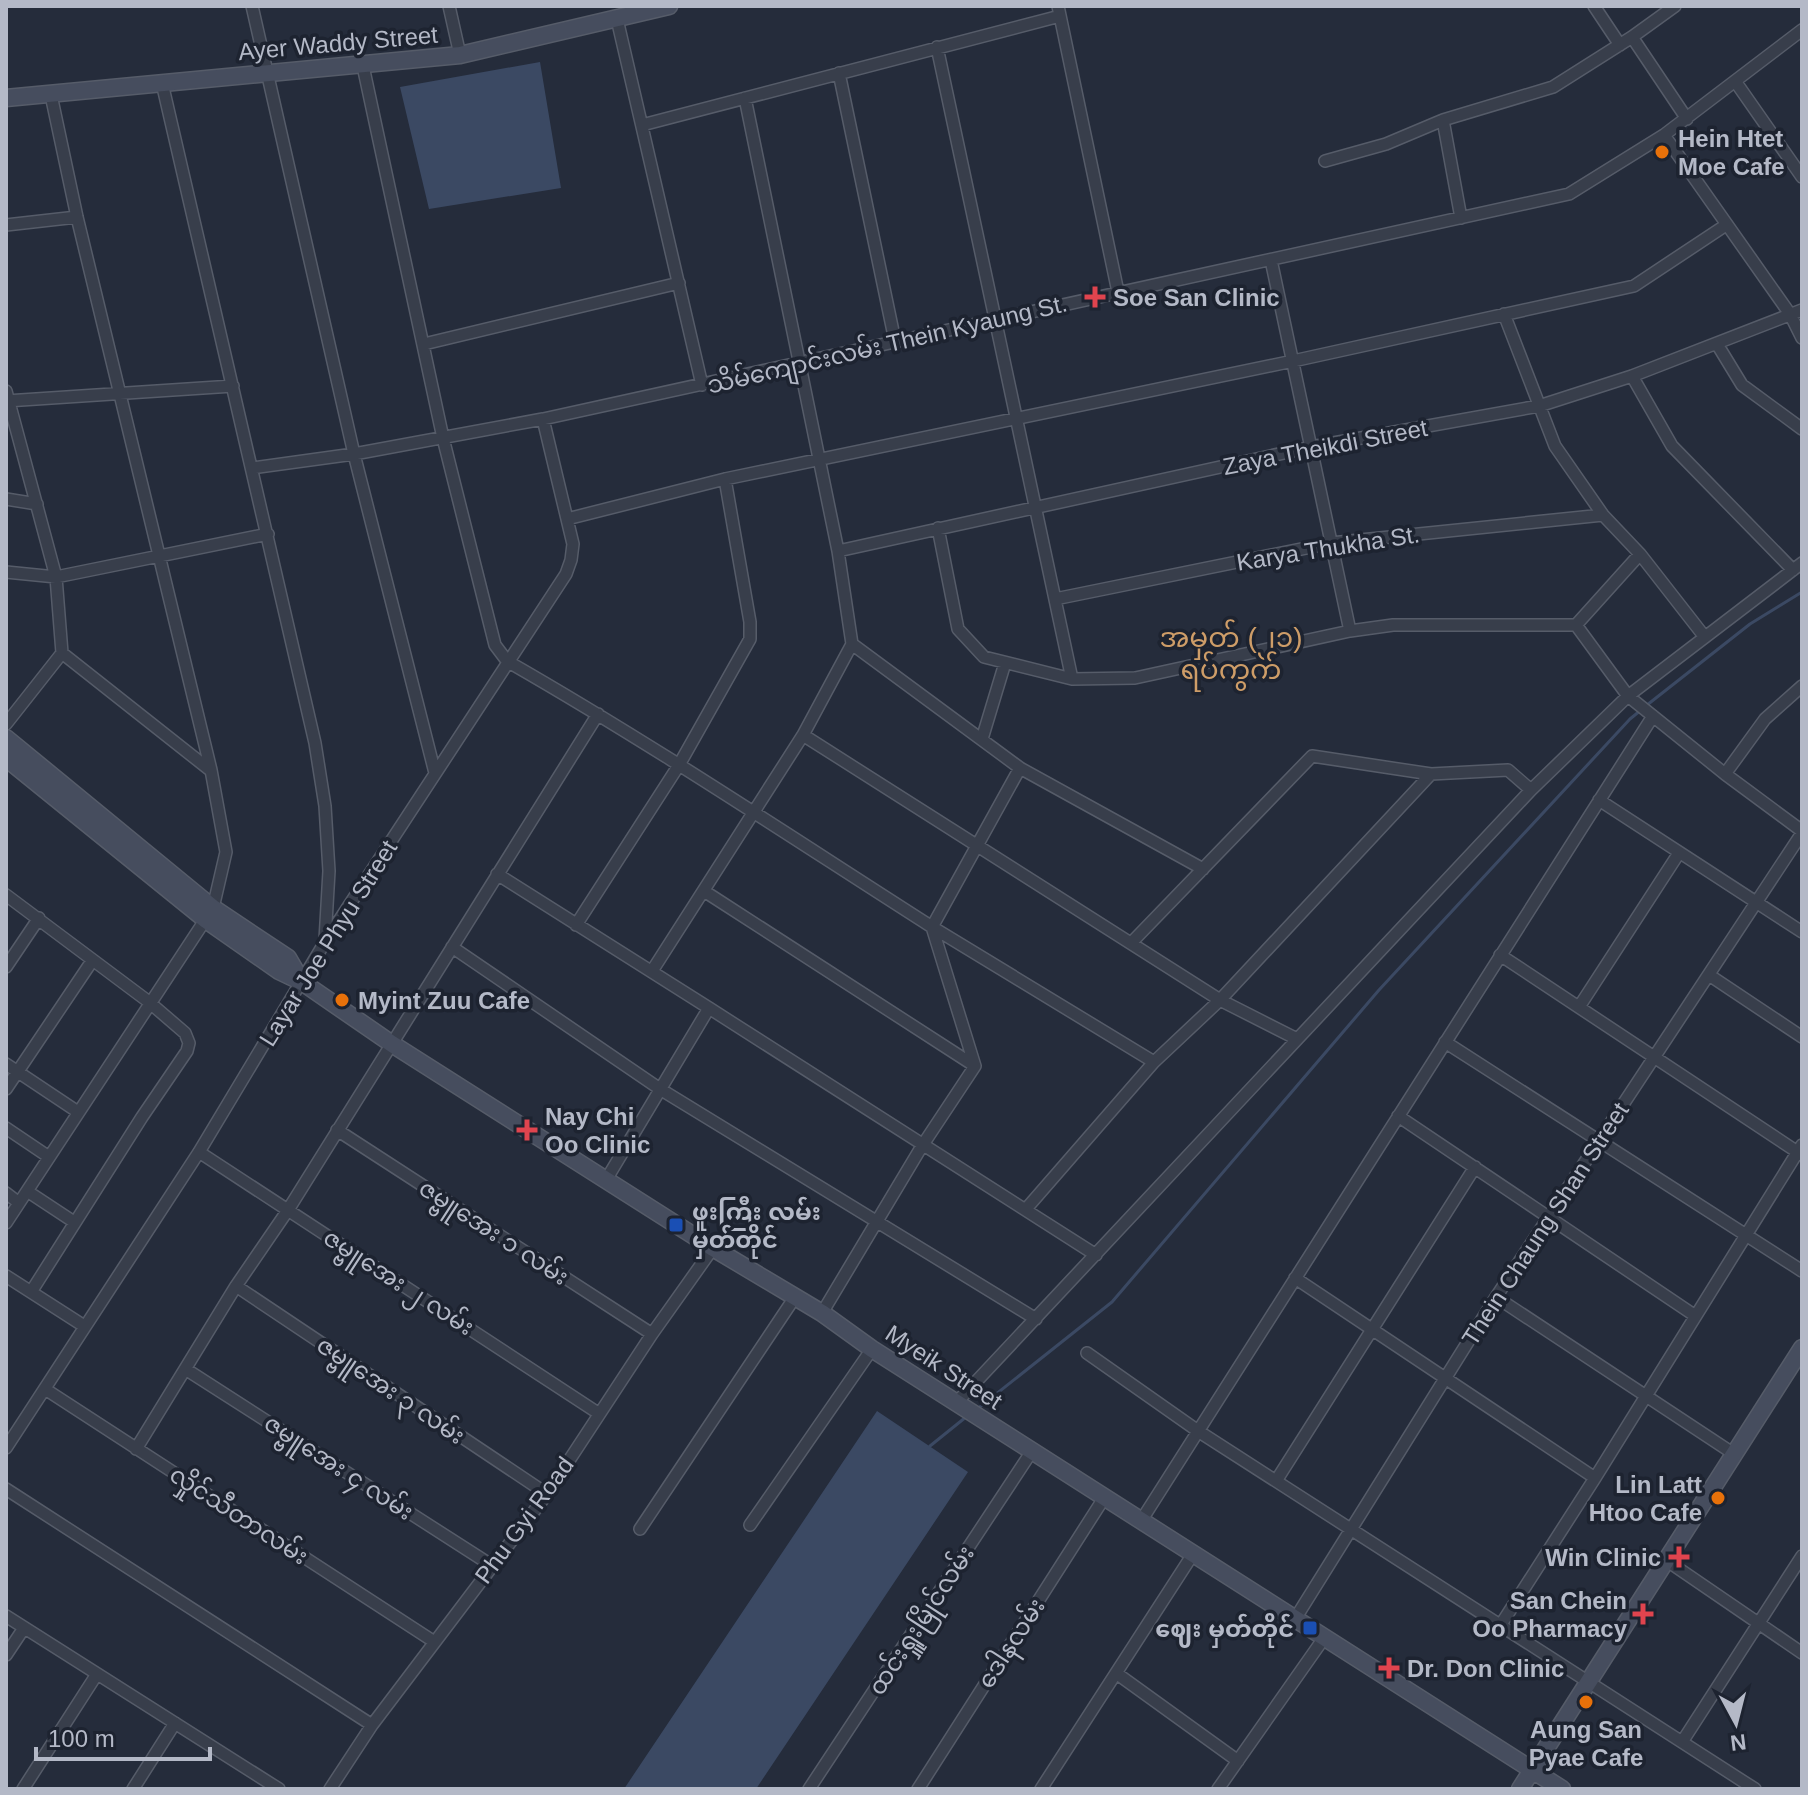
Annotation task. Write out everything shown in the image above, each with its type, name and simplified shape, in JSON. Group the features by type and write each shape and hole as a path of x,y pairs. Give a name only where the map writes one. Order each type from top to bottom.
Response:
{"street":[{"path":"252,6 354,454 435,773"},
{"path":"449,6 460,55"},
{"name":"Ayer Waddy Street","path":"6,98 460,55 669,6"},
{"path":"1594,6 1620,45"},
{"path":"1325,161 1386,144 1443,120 1553,87 1675,6"},
{"path":"642,125 937,47 1059,11 1118,292"},
{"path":"617,19 702,385"},
{"name":"သိမ်ကျောင်းလမ်း Thein Kyaung St.","path":"252,468 354,454 543,419 1569,194 1687,119 1802,30"},
{"path":"1632,37 1687,119"},
{"path":"937,47 1072,679"},
{"path":"363,66 443,438 495,645 507,661 598,714 932,927 1154,1062"},
{"path":"839,73 895,341"},
{"path":"1735,81 1802,177"},
{"path":"162,83 315,743 325,806 329,871 325,942"},
{"path":"6,1223 209,914 226,852 211,770 77,217 51,95"},
{"path":"652,971 803,735 852,644 838,551 745,98"},
{"path":"1443,120 1461,218"},
{"path":"1664,135 1790,314 1802,338"},
{"path":"6,225 77,217"},
{"path":"567,519 725,479 1293,361 1634,286 1726,225"},
{"path":"1271,260 1350,631"},
{"path":"424,344 679,283"},
{"name":"Zaya Theikdi Street","path":"838,551 1311,447 1539,406 1632,376 1802,310"},
{"path":"1504,314 1555,446 1603,515 1640,554 1704,636"},
{"path":"1717,344 1742,385 1802,429"},
{"path":"956,1403 1531,790 1704,636 1798,566 1672,446 1632,376"},
{"path":"6,724 62,653 56,577 7,397 121,394 233,386"},
{"name":"Layar Joe Phyu Street","path":"6,1448 199,1152 325,942 566,574 573,544 543,419"},
{"path":"576,925 679,765 750,639 750,622 725,479"},
{"path":"6,499 37,504"},
{"name":"Karya Thukha St.","path":"1055,599 1331,543 1603,515"},
{"path":"938,528 958,629 984,657 1072,679 1135,678 1350,631 1393,625 1576,625 1640,554"},
{"path":"6,572 56,577 268,534"},
{"path":"1576,625 1633,700 1802,832"},
{"path":"852,644 1020,768 1203,869"},
{"path":"62,653 211,770"},
{"path":"982,739 1005,663"},
{"path":"1725,774 1765,719 1802,686"},
{"path":"136,1449 598,714"},
{"path":"1141,1521 1652,714"},
{"path":"803,735 1220,1000 1297,1039"},
{"path":"6,738 209,914"},
{"path":"1132,942 1312,756 1431,774 1508,770 1531,790"},
{"path":"6,758 209,914"},
{"path":"975,1066 932,927 1020,768"},
{"path":"1026,1209 1154,1062 1220,1000 1431,774"},
{"path":"1599,800 1802,932"},
{"name":"Thein Chaung Shan Street","path":"1295,1619 1496,1297 1802,832"},
{"path":"1579,1007 1679,853"},
{"path":"497,874 1096,1255"},
{"path":"704,891 975,1066"},
{"path":"6,895 149,1002 185,1033 189,1043 187,1051 31,1292"},
{"name":"Myeik Street","path":"209,914 288,958 302,982 392,1044 713,1248 822,1313 872,1349 1562,1789"},
{"path":"6,967 39,918"},
{"path":"452,947 660,1089 1036,1319"},
{"path":"1500,955 1800,1151 1500,1626"},
{"path":"6,1089 92,961"},
{"path":"1709,975 1802,1037"},
{"path":"606,1180 709,1008"},
{"path":"1445,1042 1802,1271"},
{"path":"6,1064 78,1112"},
{"path":"822,1313 922,1146 975,1066"},
{"path":"1398,1116 1694,1315"},
{"path":"6,1128 49,1157"},
{"name":"ဇမ္ဗူအေး ၁ လမ်း","path":"337,1130 652,1334"},
{"name":"ဇမ္ဗူအေး ၂ လမ်း","path":"199,1152 598,1413"},
{"path":"1276,1481 1475,1167"},
{"path":"27,1191 74,1222"},
{"path":"6,1193 19,1203"},
{"name":"Phu Gyi Road","path":"330,1789 433,1641 547,1494 598,1413 713,1248"},
{"path":"6,1276 84,1326"},
{"path":"1295,1278 1595,1478"},
{"name":"ဇမ္ဗူအေး ၃ လမ်း","path":"236,1286 547,1494"},
{"path":"640,1529 795,1297"},
{"path":"1496,1297 1734,1454"},
{"path":"1520,1789 1802,1348"},
{"path":"750,1525 872,1349"},
{"path":"1087,1353 1198,1431 1755,1789"},
{"name":"ဇမ္ဗူအေး ၄ လမ်း","path":"187,1370 491,1565"},
{"name":"လှိုင်သီတာလမ်း","path":"45,1389 433,1641"},
{"name":"ထင်းရှူးမြိုင်လမ်း","path":"809,1789 1032,1451"},
{"path":"6,1489 372,1725"},
{"name":"ဒေါနလမ်း","path":"918,1789 1104,1498"},
{"path":"1041,1789 1193,1554"},
{"path":"1682,1742 1802,1556"},
{"path":"1666,1560 1802,1653"},
{"path":"6,1616 279,1789"},
{"path":"6,1655 24,1628"},
{"path":"1218,1789 1324,1638"},
{"path":"1116,1673 1238,1761"},
{"path":"23,1789 97,1674"},
{"path":"133,1789 175,1723"},
{"path":"255,1789 262,1778"}],"water":[{"path":"540,62 561,188 429,209 400,87"},
{"path":"877,1411 968,1472 756,1789 624,1789"}],"waterway":[{"path":"1647,705 1750,624 1802,592"},
{"path":"976,1410 1112,1302 1379,990 1641,710"},
{"path":"930,1446 966,1417"}],"place":[{"name":"Hein Htet Moe Cafe","path":"1662,152"},
{"name":"Soe San Clinic","path":"1095,297"},
{"name":"Myint Zuu Cafe","path":"342,1000"},
{"name":"Nay Chi Oo Clinic","path":"527,1130"},
{"name":"ဖူးကြီး လမ်း မှတ်တိုင်","path":"676,1225"},
{"name":"Lin Latt Htoo Cafe","path":"1718,1498"},
{"name":"Win Clinic","path":"1679,1557"},
{"name":"San Chein Oo Pharmacy","path":"1643,1614"},
{"name":"ဈေး မှတ်တိုင်","path":"1310,1628"},
{"name":"Dr. Don Clinic","path":"1389,1668"},
{"name":"Aung San Pyae Cafe","path":"1586,1702"}],"district":[{"name":"အမှတ် (၂၁) ရပ်ကွက်","path":"1231,653"}]}
